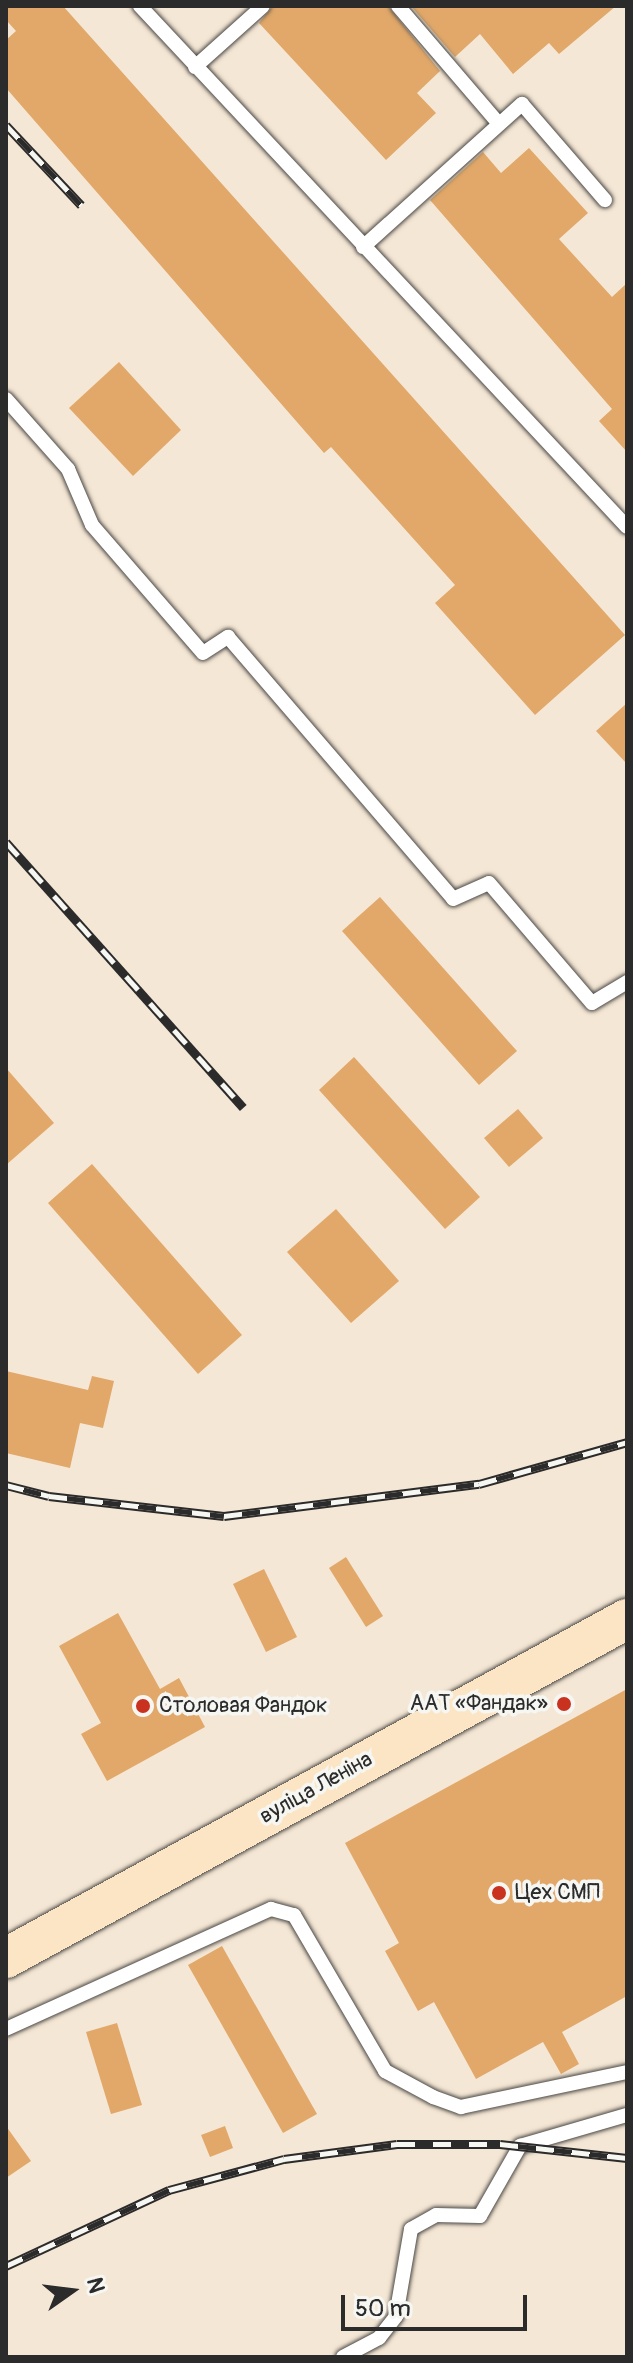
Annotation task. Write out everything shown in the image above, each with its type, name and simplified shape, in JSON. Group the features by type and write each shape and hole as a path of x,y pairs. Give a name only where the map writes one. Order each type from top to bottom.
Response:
{"main road":[{"name":"вуліца Леніна","path":"6,1958 627,1619"}],"lane":[{"path":"140,6 627,527"},
{"path":"195,67 263,6"},
{"path":"398,6 499,124"},
{"path":"363,247 522,104 605,200"},
{"path":"6,399 68,469 92,525 203,653 228,637 453,899 489,883 592,1003 627,982"},
{"path":"6,2029 271,1909 294,1915 385,2071 433,2097 461,2107 627,2072"},
{"path":"343,2357 379,2338 396,2316 411,2229 436,2215 480,2216 520,2146 627,2115"}],"building":[{"path":"6,6 63,6 625,635 535,715 435,603 455,585 331,447 324,453 6,88 6,40 16,31 6,20"},
{"path":"273,6 388,6 440,71 417,93 436,113 386,160 259,23"},
{"path":"411,6 616,6 559,54 549,43 513,74 480,34 455,57"},
{"path":"529,148 588,213 559,239 612,297 627,283 627,452 599,421 612,409 430,200 483,152 501,173"},
{"path":"119,362 181,430 133,476 69,408"},
{"path":"627,703 627,764 596,731"},
{"path":"380,897 517,1051 479,1085 342,931"},
{"path":"354,1057 480,1197 445,1229 319,1090"},
{"path":"6,1068 54,1123 6,1165"},
{"path":"518,1109 543,1138 509,1167 484,1138"},
{"path":"92,1164 242,1335 198,1374 48,1203"},
{"path":"336,1209 399,1281 351,1323 287,1252"},
{"path":"6,1371 88,1390 92,1376 114,1381 103,1428 80,1423 70,1468 6,1453"},
{"path":"346,1557 383,1616 366,1627 329,1568"},
{"path":"264,1569 297,1637 266,1652 233,1584"},
{"name":"Столовая Фандок","path":"118,1613 160,1689 179,1678 205,1727 107,1781 81,1734 101,1723 59,1646"},
{"name":"Цех СМП","path":"627,1689 627,1996 562,2032 579,2064 561,2074 543,2042 476,2079 434,2002 418,2011 385,1951 399,1943 345,1843"},
{"path":"222,1946 317,2114 283,2133 188,1965"},
{"path":"117,2023 142,2105 111,2114 86,2032"},
{"path":"6,2126 31,2161 6,2178"},
{"path":"225,2126 233,2148 210,2157 201,2135"}],"railway":[{"path":"6,125 81,205"},
{"path":"6,842 243,1107"},
{"path":"6,1485 49,1496 224,1516 479,1484 627,1442"},
{"path":"6,2266 169,2190 284,2159 397,2144 500,2144 627,2158"}],"place":[{"name":"ААТ «Фандак»","path":"564,1704"},
{"name":"Столовая Фандок","path":"143,1706"},
{"name":"Цех СМП","path":"499,1893"}]}
